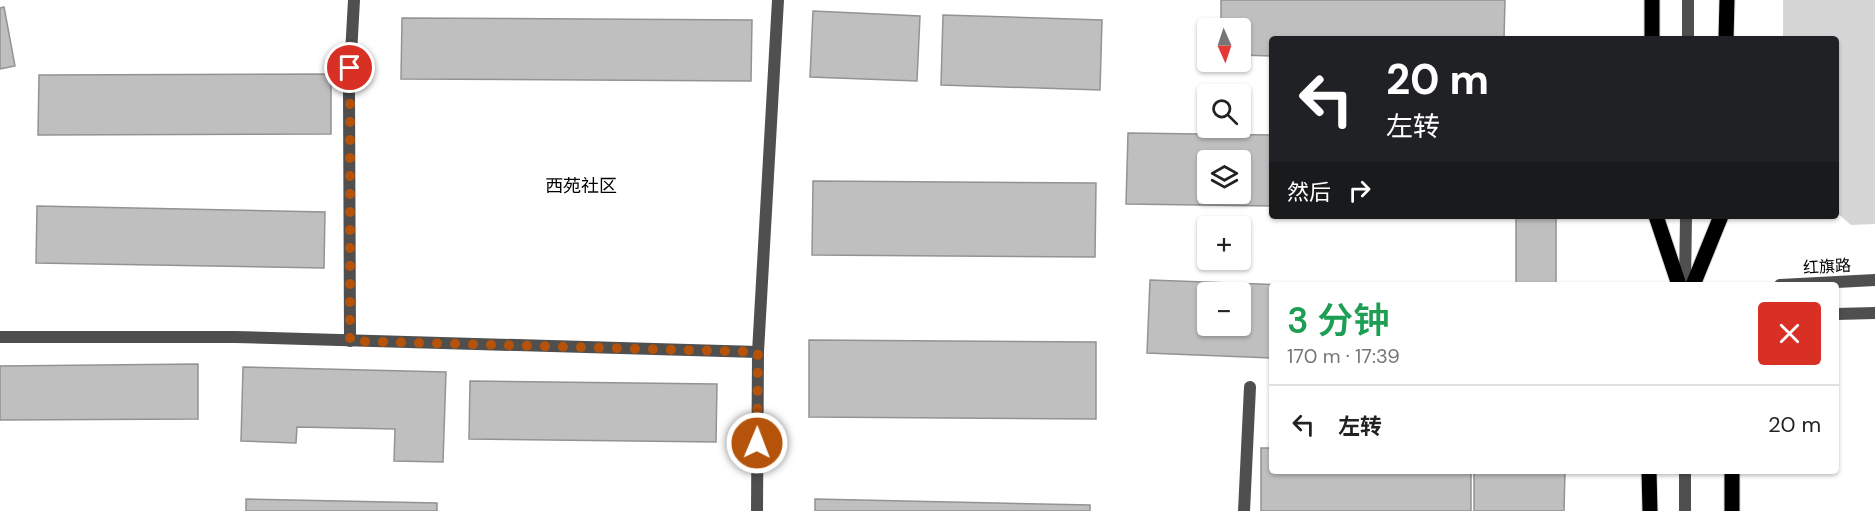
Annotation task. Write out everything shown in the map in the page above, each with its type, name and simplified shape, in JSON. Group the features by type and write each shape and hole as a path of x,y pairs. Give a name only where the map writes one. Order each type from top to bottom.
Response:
{"main road":[{"path":"1652,0 1652,36"},
{"path":"1726,36 1727,0"},
{"path":"1657,219 1678,282"},
{"path":"1694,282 1720,219"},
{"path":"1649,474 1650,511"},
{"path":"1732,474 1732,511"}],"street":[{"path":"350,341 349,90 354,0"},
{"path":"757,511 758,352 778,0"},
{"path":"1688,0 1688,36"},
{"path":"1685,282 1686,219"},
{"name":"红旗路","path":"1837,282 1875,280"},
{"path":"1839,314 1875,312"},
{"path":"0,337 235,337 758,352"},
{"path":"1244,511 1250,387"},
{"path":"1685,474 1685,511"}],"shaded area":[{"path":"1783,0 1875,0 1875,224 1851,225 1839,215 1839,36 1783,36"}],"building":[{"path":"1221,0 1505,0 1504,36 1269,36 1269,56 1251,55 1251,18 1221,18"},
{"path":"4,7 15,66 0,69 0,8"},
{"path":"813,11 920,16 917,81 810,77"},
{"path":"943,15 1102,20 1100,90 941,85"},
{"path":"402,18 752,20 751,81 401,79"},
{"path":"331,74 331,134 38,135 39,75"},
{"path":"1128,133 1197,134 1197,138 1251,138 1251,135 1269,135 1269,206 1126,204"},
{"path":"813,181 1096,183 1095,257 812,255"},
{"path":"37,206 325,212 324,268 36,263"},
{"path":"1516,219 1556,219 1556,282 1516,282"},
{"path":"1150,280 1203,282 1197,282 1197,336 1251,336 1251,284 1269,285 1269,358 1147,353"},
{"path":"809,340 1096,342 1096,419 809,417"},
{"path":"198,364 198,419 0,420 0,366"},
{"path":"243,367 446,372 443,462 394,461 395,429 297,427 296,443 241,441"},
{"path":"470,381 717,384 716,442 469,439"},
{"path":"1261,448 1269,448 1269,474 1471,474 1471,511 1261,511"},
{"path":"1474,474 1565,474 1564,511 1474,511"},
{"path":"246,499 437,503 437,511 246,511"},
{"path":"815,499 1090,505 1090,511 815,511"}],"district":[{"name":"西苑社区","path":"581,186"}],"route":[{"path":"350,68 350,341 758,352 757,443"}]}
